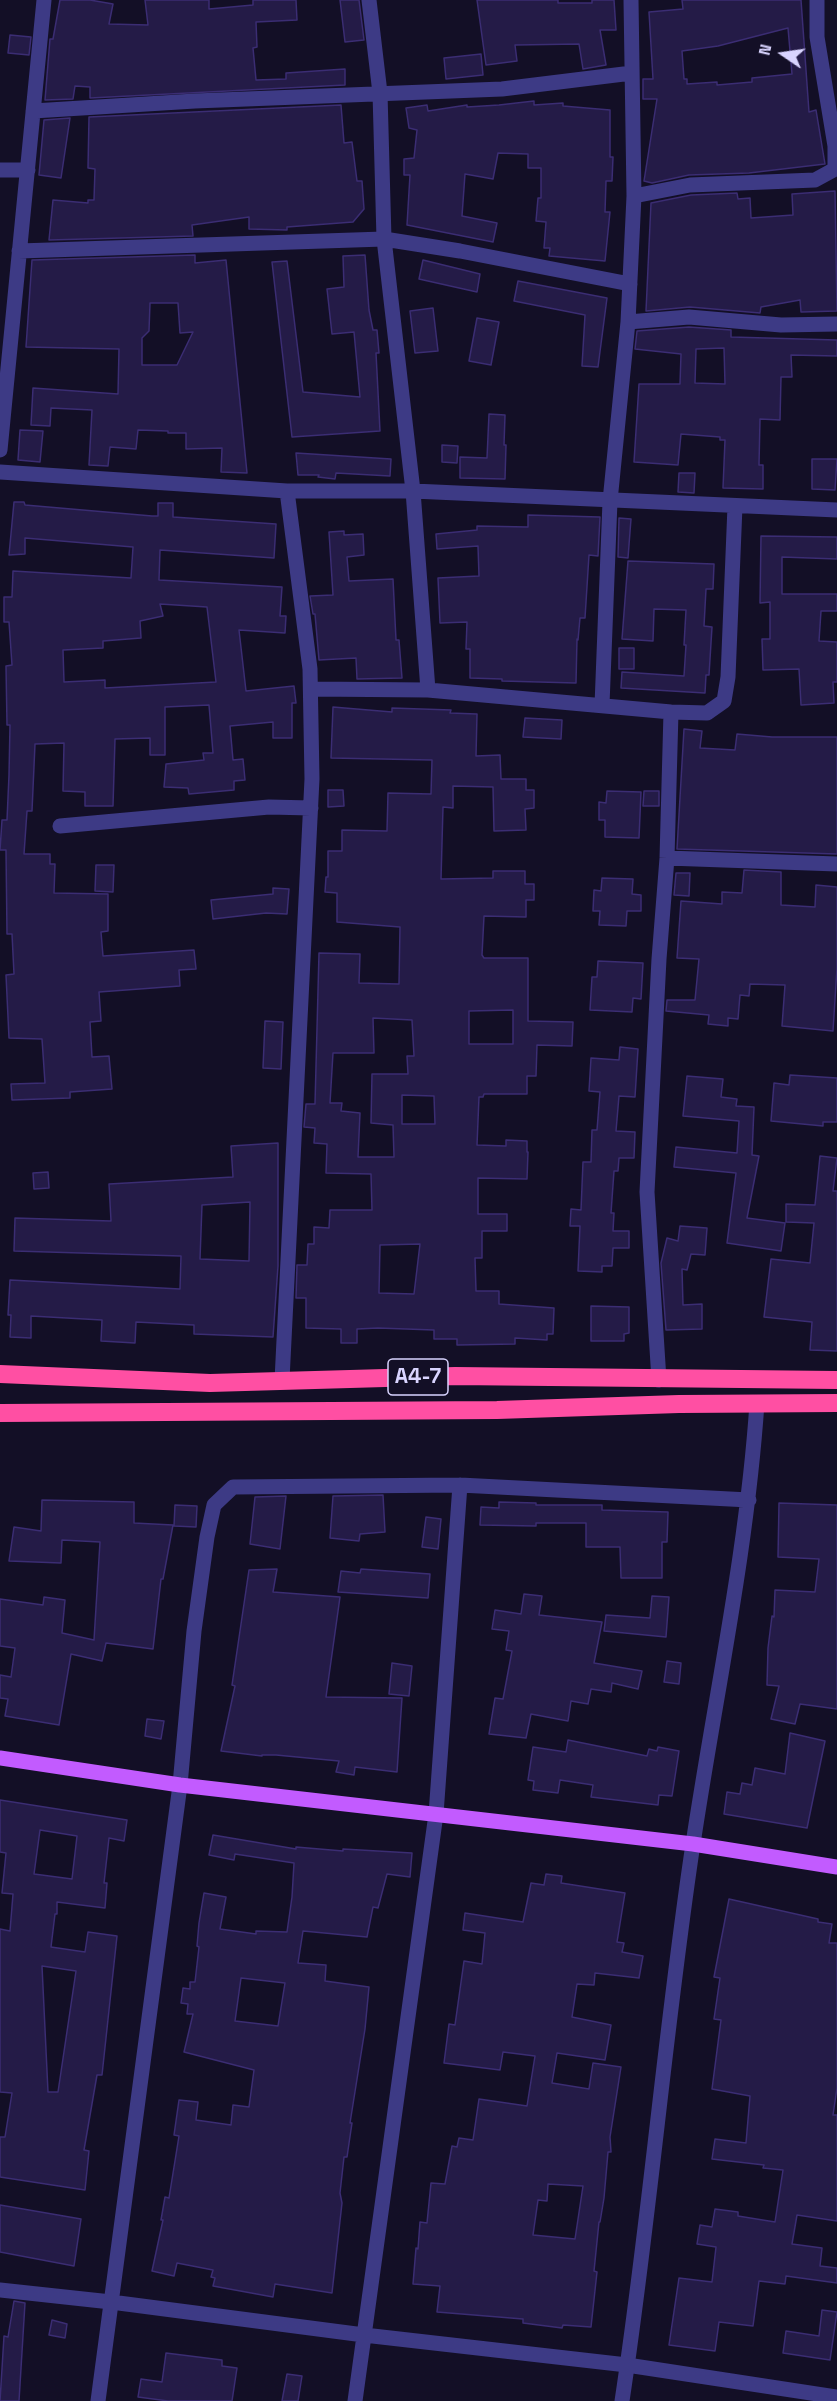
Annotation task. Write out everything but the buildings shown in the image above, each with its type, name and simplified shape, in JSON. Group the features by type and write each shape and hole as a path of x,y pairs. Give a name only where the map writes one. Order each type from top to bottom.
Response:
{"highway":[{"name":"A4-7","path":"0,1374 210,1383 455,1376 659,1380 837,1380"},
{"name":"A4-7","path":"0,1413 497,1410 837,1403"},
{"path":"0,1424 65,1413"}],"main road":[{"path":"0,1758 180,1785 693,1844 837,1867"}],"street":[{"path":"0,450 44,0"},
{"path":"369,0 380,93 384,239 413,491 428,690"},
{"path":"602,705 610,501 628,322 634,196 631,0"},
{"path":"634,196 690,185 815,180 835,169 835,146 817,37 816,0"},
{"path":"33,111 380,93 502,90 632,73"},
{"path":"0,170 28,170"},
{"path":"19,251 384,239 460,251 630,284"},
{"path":"628,322 689,317 781,325 837,324"},
{"path":"0,472 287,491 413,491 837,510"},
{"path":"282,1380 311,808 311,689 287,491"},
{"path":"311,689 428,690 671,712 707,712 724,701 728,678 735,506"},
{"path":"659,1380 647,1192 658,959 667,858 671,712"},
{"path":"60,826 269,807 311,808"},
{"path":"667,858 837,864"},
{"path":"622,2401 693,1844 749,1500 757,1403"},
{"path":"98,2401 180,1785 194,1631 214,1505 232,1487 460,1485 749,1500"},
{"path":"355,2401 436,1814 460,1485"},
{"path":"0,2290 627,2365 837,2397"}]}
